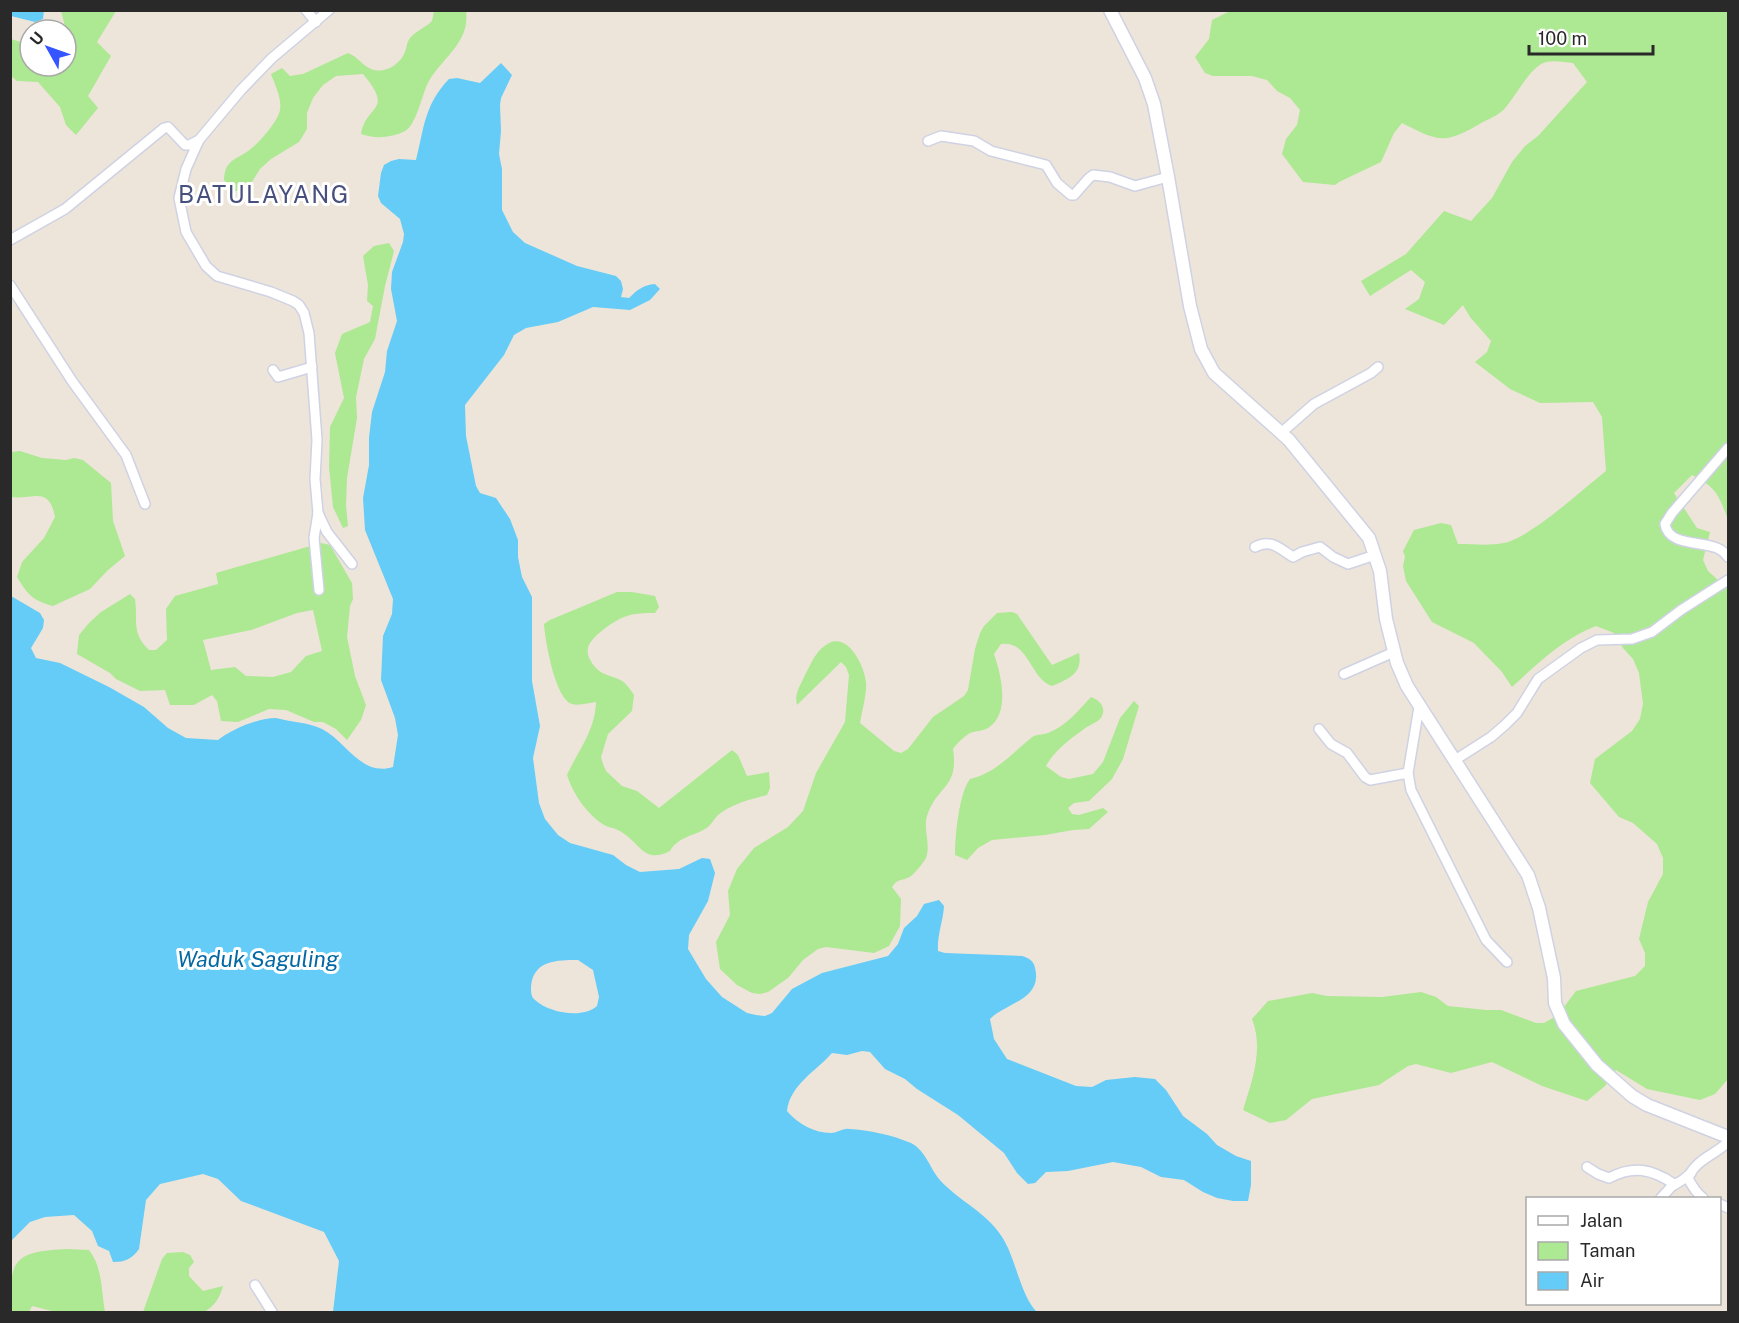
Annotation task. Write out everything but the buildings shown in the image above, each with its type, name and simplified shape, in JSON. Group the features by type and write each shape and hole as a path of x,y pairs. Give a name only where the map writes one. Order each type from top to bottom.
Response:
{"main road":[{"path":"1110,10 1147,84 1154,104 1186,288 1201,349 1214,373 1223,383 1301,453 1365,531 1373,545 1383,591 1386,619 1394,652 1407,686 1528,874 1539,908 1554,978 1555,1003 1564,1024 1596,1065 1632,1096 1647,1105 1728,1137"}],"street":[{"path":"306,10 316,22"},
{"path":"319,590 314,538 318,513 315,479 317,440 306,317 299,305 271,292 217,276 206,266 186,232 179,198 186,169 199,140 241,90 272,58 329,10"},
{"path":"10,240 65,209 164,128 172,129 185,145 199,140"},
{"path":"928,141 941,136 974,141 991,151 1046,165 1057,183 1071,195 1074,195 1093,176 1110,177 1136,186 1168,177"},
{"path":"10,285 72,381 126,455 145,504"},
{"path":"273,370 278,377 312,367"},
{"path":"1281,433 1314,404 1378,367"},
{"path":"1728,448 1665,524 1667,532 1675,538 1717,547 1728,557"},
{"path":"318,513 327,532 352,564"},
{"path":"1255,547 1270,542 1293,557 1320,547 1348,564 1376,555"},
{"path":"1455,760 1491,737 1505,725 1517,713 1533,686 1544,673 1581,648 1597,640 1632,639 1652,632 1728,580"},
{"path":"1344,674 1394,652"},
{"path":"1419,707 1408,773 1411,790 1486,940 1507,962"},
{"path":"1319,729 1331,744 1347,753 1365,777 1370,780 1408,773"},
{"path":"1662,1197 1674,1184 1691,1173 1706,1156 1719,1150 1728,1142"},
{"path":"1587,1167 1609,1178 1617,1173 1636,1170 1655,1173 1674,1184"},
{"path":"1691,1173 1688,1178 1695,1192 1702,1197"},
{"path":"255,1285 272,1312"}],"green space":[{"path":"61,11 116,11 97,42 111,56 88,96 98,108 76,135 66,125 60,107 38,82 17,81 11,76 11,39 18,41 18,78 78,78 78,18 63,18"},
{"path":"434,11 466,11 466,23 458,44 430,80 409,128 383,137 361,134 364,124 376,107 377,95 363,74 336,76 323,85 313,98 307,113 307,129 299,142 271,159 260,169 250,185 234,192 224,180 228,166 260,140 275,121 280,110 279,96 271,74 282,68 290,76 303,74 348,53 371,69 390,68 403,56 410,38 432,21"},
{"path":"1230,11 1728,11 1728,519 1716,492 1692,475 1674,493 1697,528 1710,532 1703,560 1708,571 1728,589 1728,1079 1715,1094 1700,1100 1647,1089 1616,1070 1605,1086 1587,1101 1542,1086 1492,1062 1451,1073 1416,1064 1408,1066 1379,1085 1312,1099 1286,1120 1270,1123 1243,1110 1257,1053 1252,1019 1268,1001 1312,993 1327,996 1382,997 1421,992 1436,997 1448,1006 1501,1010 1536,1023 1544,1023 1558,1015 1576,991 1635,976 1645,966 1645,953 1639,939 1648,902 1663,874 1663,858 1657,844 1633,823 1619,817 1590,783 1595,759 1632,731 1640,719 1643,704 1639,673 1633,659 1614,633 1596,626 1584,631 1551,652 1512,687 1502,672 1474,643 1432,622 1406,581 1403,566 1405,557 1403,551 1414,530 1441,523 1451,525 1458,544 1493,544 1515,539 1542,523 1606,471 1602,417 1593,402 1540,403 1510,389 1475,362 1487,352 1491,341 1470,317 1463,305 1444,325 1405,309 1419,299 1425,282 1411,270 1370,296 1361,281 1406,254 1444,211 1471,221 1492,198 1512,162 1525,146 1538,136 1587,82 1573,63 1545,62 1531,73 1501,112 1460,134 1443,138 1435,137 1402,123 1394,133 1381,162 1335,185 1303,182 1282,154 1286,139 1297,125 1300,110 1290,98 1277,91 1267,80 1252,76 1213,76 1205,73 1195,57 1209,39 1212,20"},
{"path":"389,243 394,251 375,339 364,359 356,397 357,418 347,478 348,526 343,528 333,507 329,467 330,427 344,398 335,353 342,334 370,322 373,306 367,301 368,285 363,256 374,246"},
{"path":"20,451 42,458 83,460 111,483 113,521 125,556 90,589 53,606 31,596 17,577 22,562 44,538 55,517 49,501 44,497 11,497 11,452"},
{"path":"321,543 330,545 352,583 353,599 350,606 347,637 355,676 366,705 361,720 347,740 336,729 323,722 314,722 286,710 269,709 238,722 221,721 217,701 212,695 194,705 170,705 165,690 140,691 116,679 110,673 77,654 79,635 89,623 101,612 130,594 135,599 137,632 149,650 156,650 167,640 166,609 175,596 218,584 216,573","holes":["313,610 322,651 306,656 291,672 273,677 246,676 235,667 211,670 203,640 251,630 297,613"]},
{"path":"617,592 655,596 659,607 655,613 633,614 622,618 598,634 588,648 591,662 597,669 622,681 634,695 632,711 608,734 601,757 606,771 622,786 637,791 659,808 732,750 738,755 747,776 769,772 770,788 767,795 727,809 705,829 681,840 670,851 662,854 649,854 621,832 599,822 577,797 567,775 590,731 596,702 575,705 566,700 552,668 544,624"},
{"path":"997,613 1017,614 1052,665 1079,653 1079,666 1069,678 1052,686 1039,676 1018,648 1010,644 1001,644 994,654 1001,683 1000,713 988,728 970,733 953,749 954,762 950,780 936,798 927,816 926,858 911,876 892,887 901,899 900,926 889,946 874,953 826,947 818,949 803,960 788,978 768,992 752,993 737,985 720,969 716,942 730,915 728,891 737,869 754,848 788,827 803,811 816,773 845,722 849,675 841,662 797,705 798,690 816,655 826,645 834,642 841,642 853,652 862,667 866,682 860,723 894,751 901,753 908,749 933,717 964,696 968,690 975,649 984,626"},
{"path":"1091,697 1102,705 1103,712 1100,719 1063,746 1046,766 1061,777 1069,779 1093,774 1103,762 1120,718 1134,701 1139,706 1123,759 1112,779 1089,801 1074,803 1068,808 1072,814 1079,815 1103,808 1108,812 1089,829 992,840 978,848 967,860 955,855 960,804 970,779 995,768 1033,737 1048,733 1060,726"},
{"path":"66,1249 89,1250 94,1257 99,1272 105,1312 56,1312 32,1306 29,1312 11,1312 11,1281 13,1270 18,1262 34,1253"},
{"path":"183,1252 190,1255 194,1262 189,1268 189,1276 203,1291 223,1286 216,1302 207,1310 198,1313 143,1312 162,1259 167,1253"}],"water":[{"path":"44,10 43,18 19,18 11,16 11,11"},
{"name":"Waduk Saguling","path":"501,63 512,75 501,98 499,154 502,169 502,210 513,232 525,243 577,266 616,276 621,281 623,289 621,297 629,298 640,288 655,284 660,289 650,300 630,310 593,307 558,322 526,328 514,335 504,355 465,405 466,436 476,486 480,493 496,498 510,519 518,540 518,557 522,577 532,597 532,681 540,726 533,758 539,803 545,819 558,835 570,843 613,855 640,872 679,869 702,858 710,859 715,873 708,901 689,935 688,949 706,979 722,997 747,1013 756,1015 765,1016 772,1013 792,989 822,973 888,956 898,944 904,928 917,916 924,904 939,900 944,906 938,951 1022,956 1031,960 1034,966 1036,978 1034,987 1022,999 990,1019 994,1039 1007,1059 1076,1086 1092,1087 1106,1080 1135,1077 1155,1079 1166,1090 1183,1116 1207,1134 1217,1145 1236,1156 1251,1161 1248,1201 1217,1198 1184,1180 1161,1177 1141,1167 1113,1162 1068,1171 1046,1172 1035,1183 1028,1184 1017,1173 1004,1153 958,1115 905,1079 885,1069 870,1052 862,1051 847,1055 832,1053 798,1086 787,1111 802,1124 825,1133 847,1129 864,1130 880,1133 916,1146 939,1179 983,1215 999,1232 1009,1250 1027,1298 1037,1312 333,1312 339,1261 324,1232 241,1201 218,1179 203,1174 160,1184 146,1200 139,1249 125,1261 113,1262 109,1251 98,1246 92,1231 74,1215 45,1217 30,1222 11,1241 11,596 40,613 44,620 43,628 31,648 36,658 60,663 109,687 144,707 168,728 186,738 218,740 246,725 276,718 322,729 331,734 363,763 372,767 382,769 393,767 398,735 395,718 381,680 383,636 392,614 393,599 365,530 363,498 369,465 372,412 385,372 387,351 397,321 391,289 392,272 404,234 400,219 381,203 378,196 384,165 399,159 416,160 423,128 434,98 449,79 457,78 480,83","holes":["578,960 593,970 599,997 597,1006 591,1010 575,1013 557,1011 541,1005 532,996 531,987 536,971 547,963"]}],"district":[{"name":"BATULAYANG","path":"264,195"}]}
